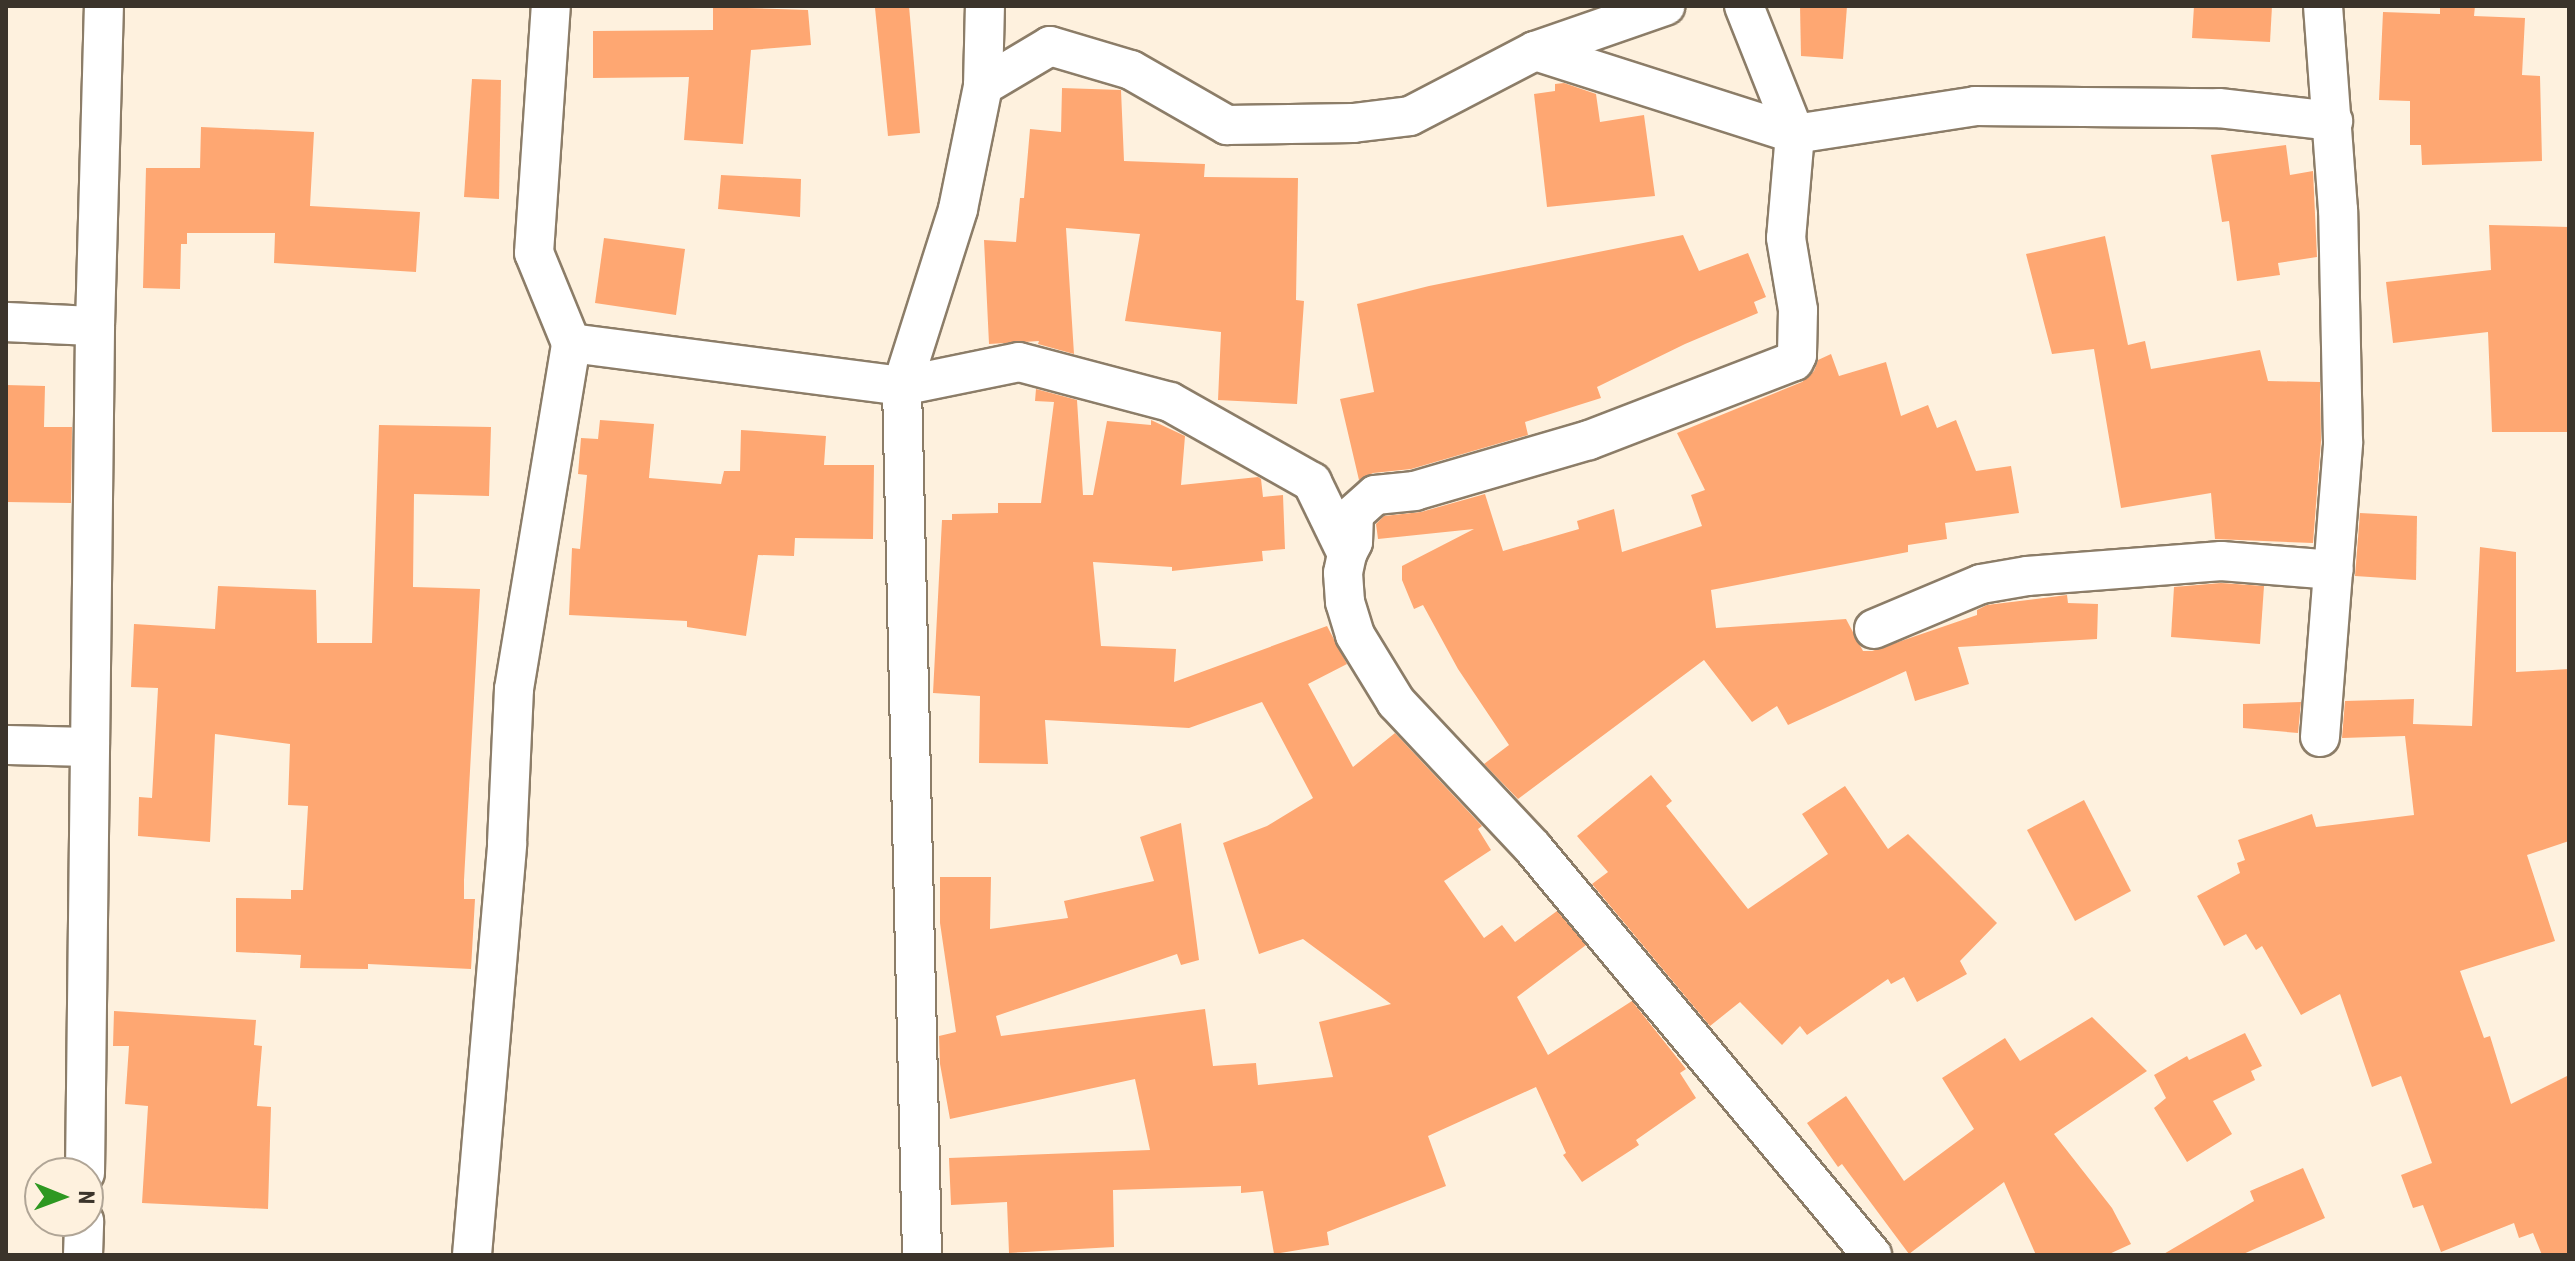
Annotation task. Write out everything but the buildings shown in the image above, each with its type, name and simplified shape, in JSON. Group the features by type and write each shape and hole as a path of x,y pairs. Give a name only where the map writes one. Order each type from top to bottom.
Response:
{"street":[{"path":"85,1157 95,326 104,6"},
{"path":"472,1255 507,843 514,689 571,343 534,253 551,6"},
{"path":"922,1255 902,386 958,209 983,86 985,6"},
{"path":"983,86 1050,46 1131,70 1227,125 1353,123 1410,116 1535,51 1665,6"},
{"path":"1744,6 1795,134 1786,238 1798,310 1797,355 1794,361 1589,440 1415,491 1375,495 1354,514 1353,542 1347,554 1345,602 1355,635 1396,702 1533,848 1872,1255"},
{"path":"2320,737 2343,442 2338,210 2323,6"},
{"path":"1535,51 1795,134 1975,106 2219,108 2333,121"},
{"path":"6,322 95,326"},
{"path":"571,343 902,386 1019,362 1170,402 1312,482 1347,554"},
{"path":"1874,629 1981,584 2027,576 2221,561 2334,570"},
{"path":"6,745 90,747"}]}
